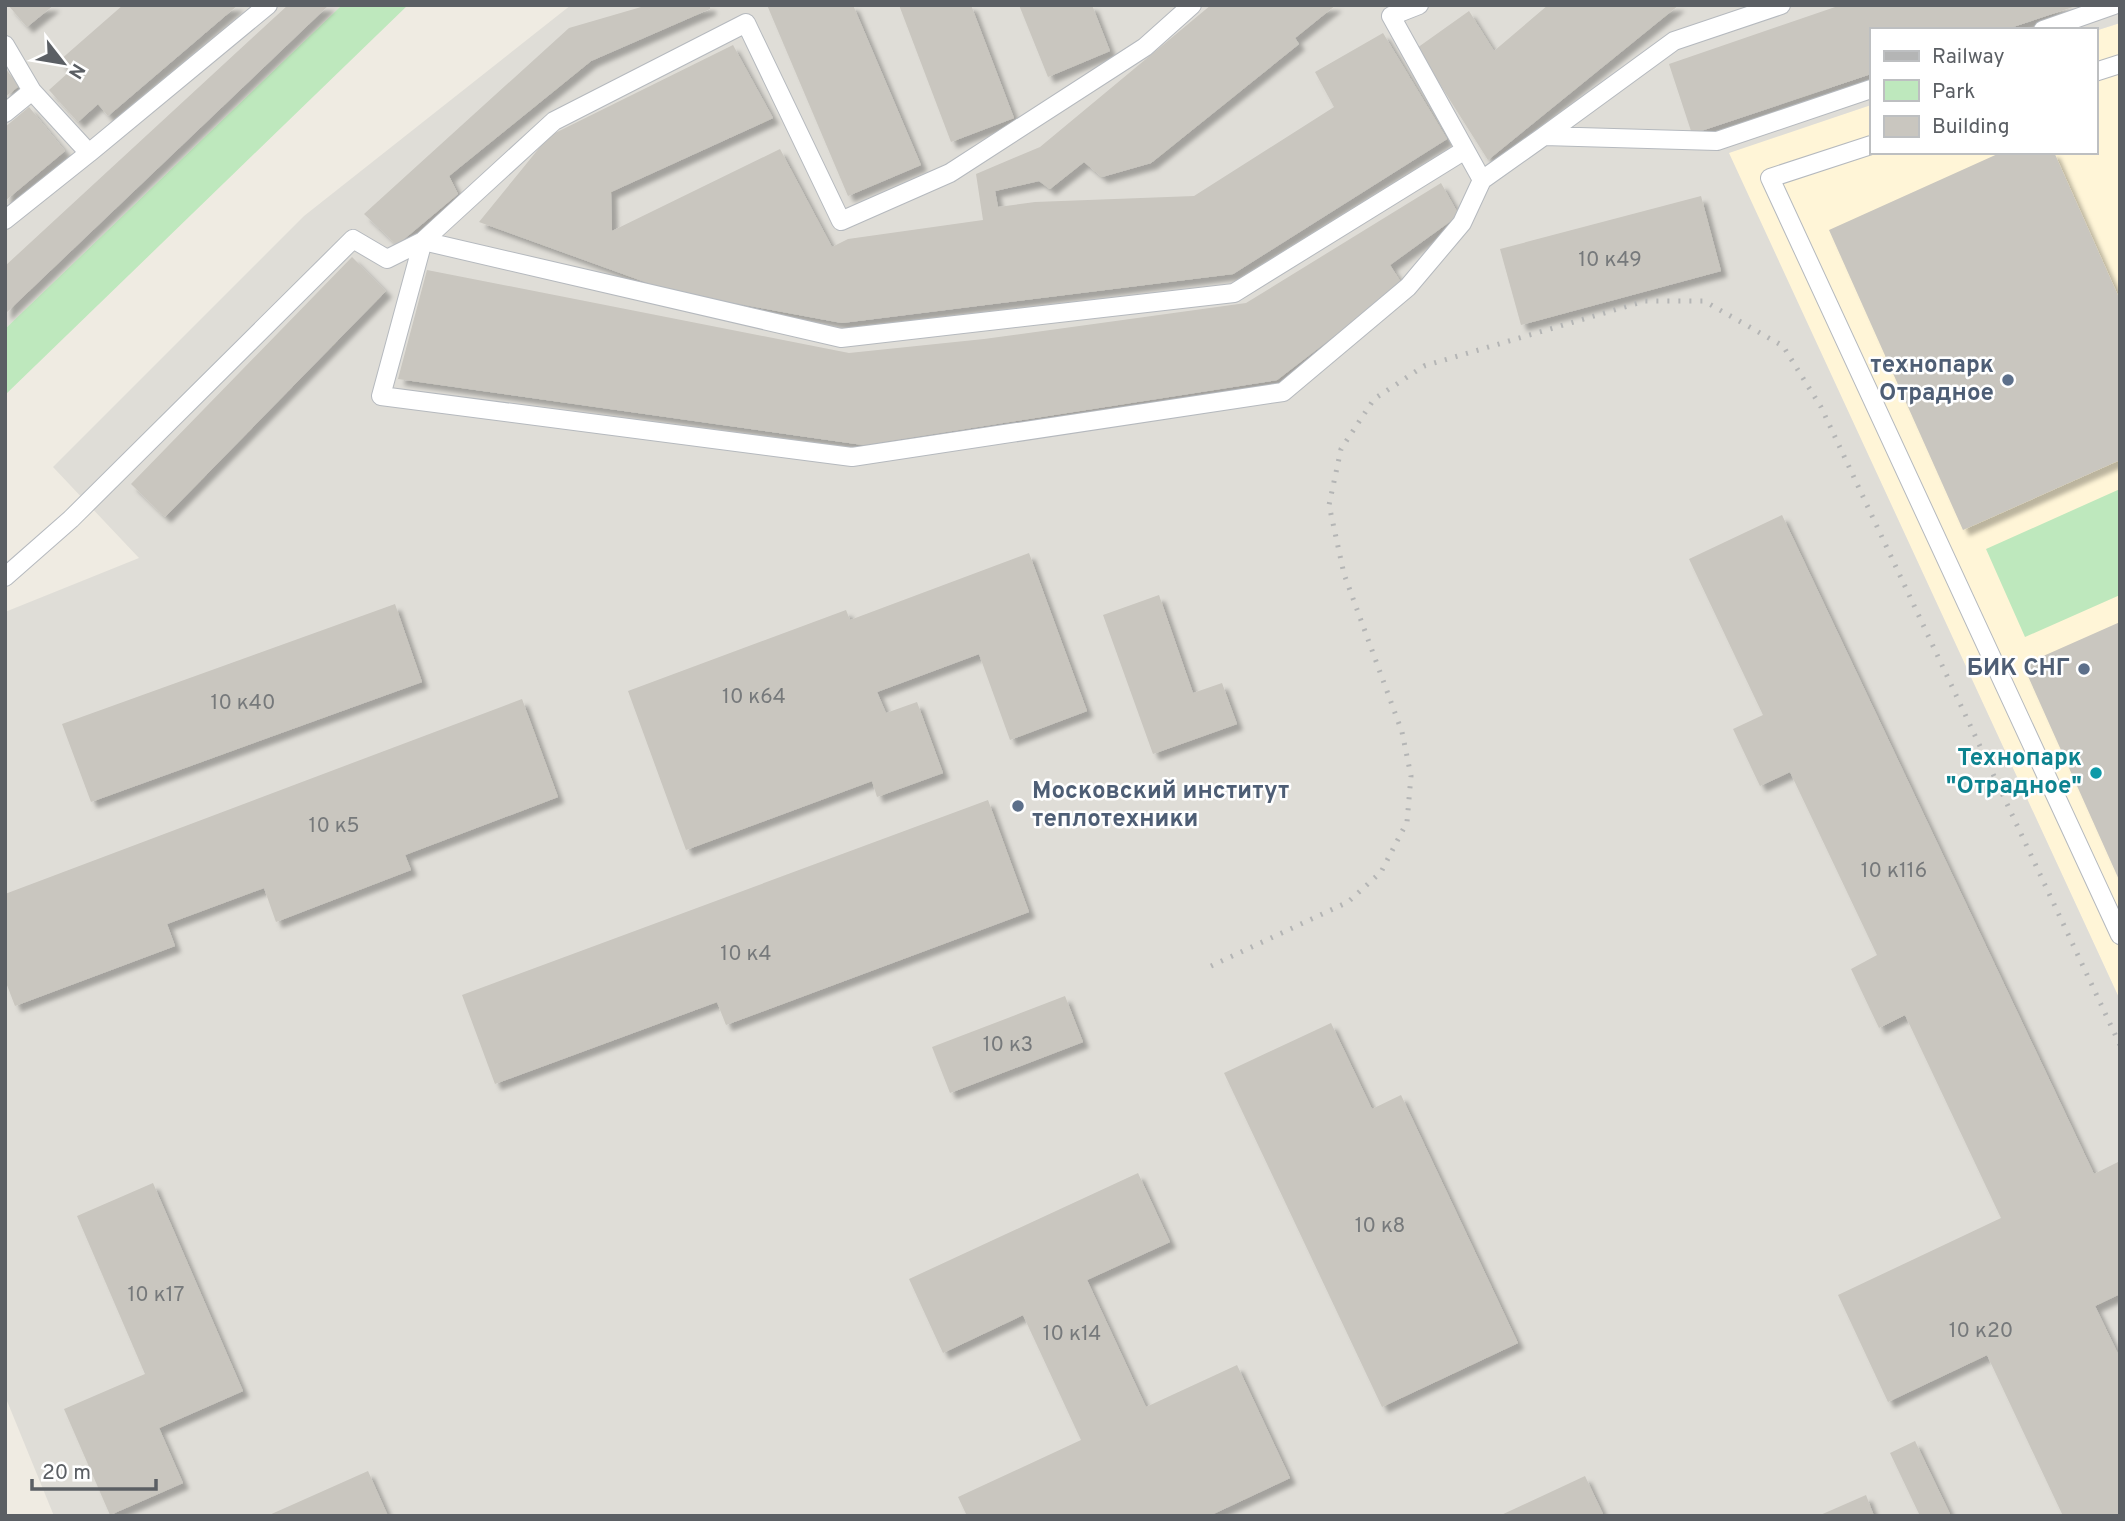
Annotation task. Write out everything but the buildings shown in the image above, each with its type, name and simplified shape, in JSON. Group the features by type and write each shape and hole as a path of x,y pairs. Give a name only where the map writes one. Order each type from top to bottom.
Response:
{"lane":[{"path":"5,220 268,5"},
{"path":"5,577 71,519 353,239 387,259 423,242 554,121 746,23 841,221 950,173 1145,47 1192,5"},
{"path":"1419,5 1388,11 1482,180"},
{"path":"423,242 381,396 852,457 1283,392 1408,287 1462,223 1482,180 1674,41 1781,5"},
{"path":"2049,28 2114,5"},
{"path":"5,45 32,91 89,153"},
{"path":"2097,71 2120,64"},
{"path":"1544,135 1717,142 1870,89"},
{"path":"5,113 32,91"},
{"path":"1870,145 1770,178 2120,934"},
{"path":"423,242 841,338 1234,293 1465,150"}],"shaded area":[{"path":"5,5 342,5 5,329"},
{"name":"Московский институт теплотехники","path":"571,5 2120,5 2120,23 2097,30 2097,28 1870,28 1870,105 1729,153 2120,1000 2120,1516 54,1516 5,1396 5,612 139,558 53,467 304,216"},
{"path":"2120,23 2120,1000 1728,152 1870,105 1870,154 2097,154 2097,30"}],"green space":[{"path":"342,5 408,5 5,395 5,329"},
{"path":"2120,489 2120,595 2025,637 1986,549"}],"railway":[{"path":"1211,966 1348,902 1381,872 1407,822 1411,776 1402,732 1344,574 1329,505 1341,449 1374,399 1424,366 1645,301 1704,301 1783,346 1821,407 2120,1045"}],"place":[{"name":"технопарк Отрадное","path":"2008,380"},
{"name":"БИК СНГ","path":"2084,669"},
{"name":"Технопарк \"Отрадное\"","path":"2096,773"},
{"name":"Московский институт теплотехники","path":"1018,806"}]}
